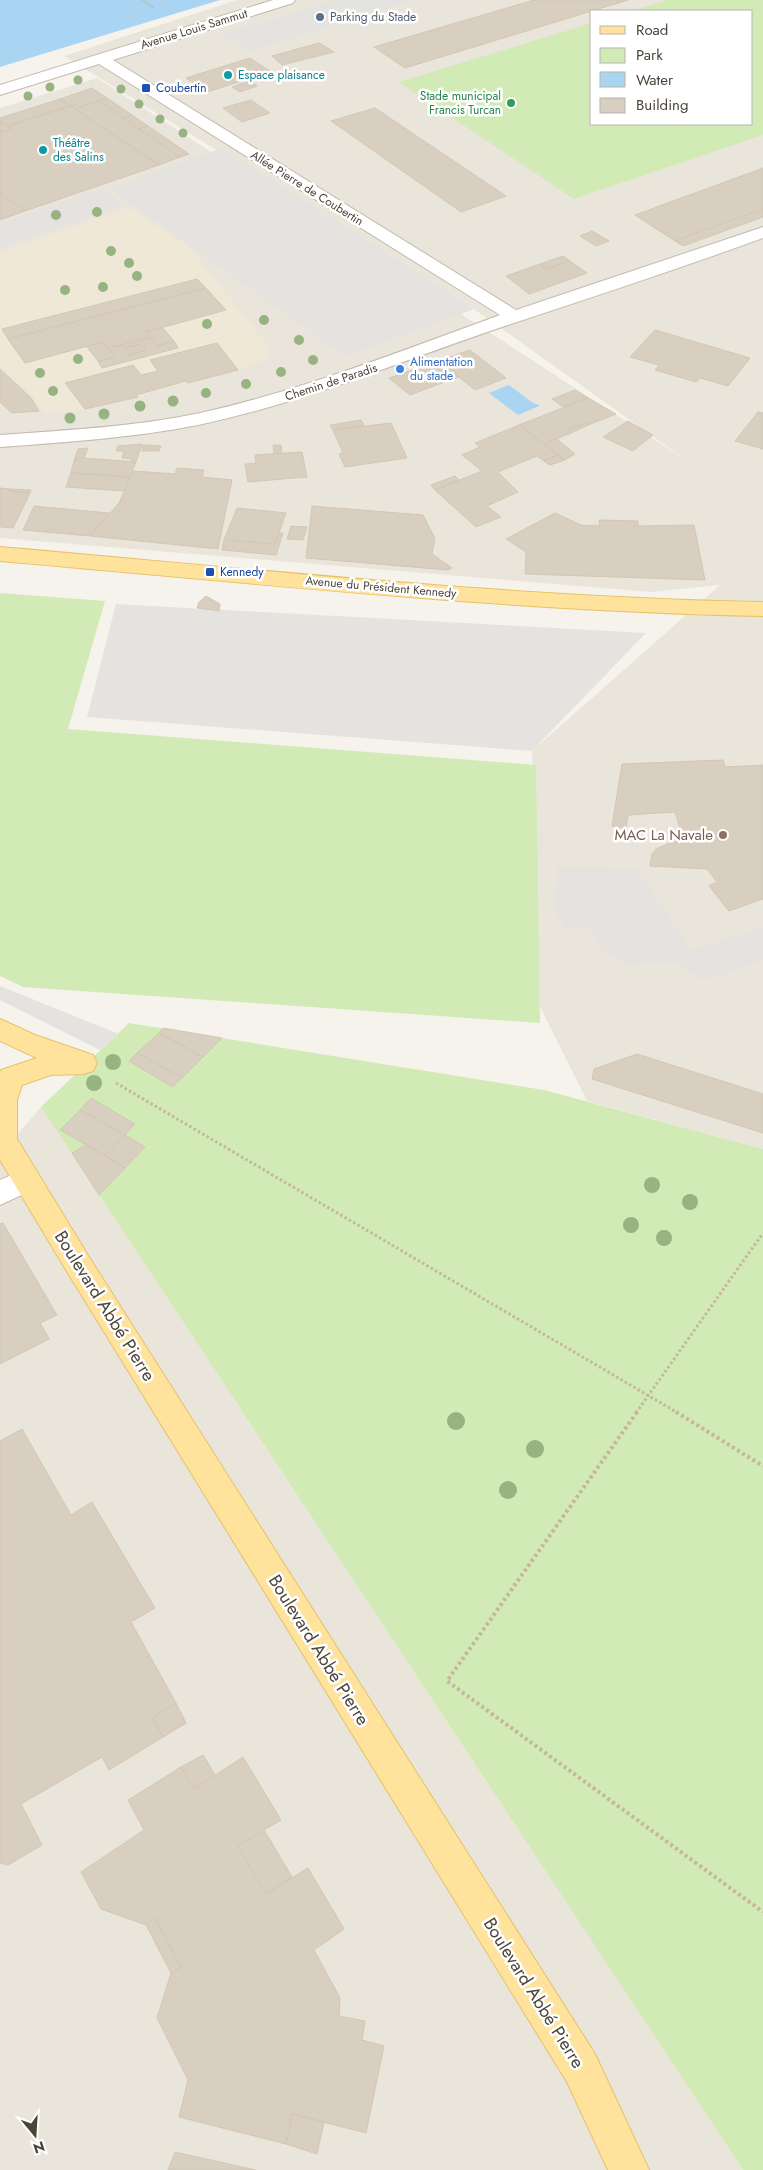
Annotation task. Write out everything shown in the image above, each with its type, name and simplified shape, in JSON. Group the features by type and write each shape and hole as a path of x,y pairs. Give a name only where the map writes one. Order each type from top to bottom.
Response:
{"main road":[{"name":"Avenue du Président Kennedy","path":"0,554 484,596 658,607 763,608"},
{"path":"0,1029 25,1042 83,1063"},
{"path":"2,1138 3,1100 11,1078 50,1064 83,1063"},
{"name":"Boulevard Abbé Pierre","path":"2,1138 13,1186 581,2068 629,2170"}],"street":[{"name":"Avenue Louis Sammut","path":"0,90 288,0"},
{"name":"Allée Pierre de Coubertin","path":"100,58 515,316"},
{"name":"Chemin de Paradis","path":"0,441 145,428 199,419 282,398 380,366 515,316 701,255 763,232"}],"path":[{"path":"83,1063 649,1395 763,1466"},
{"path":"763,1233 447,1681 763,1912"}],"shaded area":[{"path":"237,0 763,0 763,1149 587,1101 540,1007 532,751 720,585 651,592 0,538 0,108 97,78 686,460 474,309 64,56"},
{"name":"Parking du Stade","path":"336,0 415,0 251,51 223,34"},
{"path":"222,148 474,309 345,357 109,188"},
{"path":"102,188 126,205 0,249 0,223"},
{"path":"128,207 188,246 268,346 267,358 255,364 83,410 45,413 32,395 0,365 0,252"},
{"path":"116,604 646,633 532,751 87,717"},
{"path":"557,866 637,869 691,950 763,927 763,960 704,981 674,962 627,965 602,949 588,927 566,928 554,910"},
{"path":"0,986 119,1034 100,1050 0,1000"},
{"path":"41,1107 743,2170 0,2170 0,1154"}],"green space":[{"name":"Stade municipal Francis Turcan","path":"668,0 763,0 763,135 574,199 399,82 590,24 590,125 753,125 753,10 634,10"},
{"path":"0,593 105,601 68,729 536,765 540,1023 23,987 0,976"},
{"path":"129,1023 544,1090 763,1149 763,2170 743,2170 41,1107"}],"water":[{"path":"0,0 220,0 0,67"},
{"path":"509,385 539,406 518,415 489,393"}],"building":[{"path":"534,0 628,0 590,10 590,12 405,68 374,47"},
{"name":"Espace plaisance","path":"319,43 334,52 282,65 272,56"},
{"name":"Espace plaisance","path":"250,58 271,72 207,92 186,78"},
{"path":"250,81 257,86 240,92 232,87"},
{"path":"92,88 107,98 80,107 76,105 70,106 60,99"},
{"path":"107,98 132,115 123,118 99,101"},
{"path":"60,99 70,106 8,126 0,121 0,118"},
{"path":"251,100 270,113 242,122 223,108"},
{"path":"99,101 180,157 159,165 70,106 76,105 80,107"},
{"path":"70,106 159,165 25,211 0,194 0,132 11,129 8,126"},
{"path":"375,108 506,196 461,212 331,121"},
{"path":"132,115 148,126 139,129 123,118"},
{"path":"0,121 8,126 11,129 0,132"},
{"path":"148,126 189,154 180,157 139,129"},
{"path":"763,168 763,209 675,241 635,215"},
{"path":"0,194 25,211 0,220"},
{"path":"763,209 763,217 683,246 675,241"},
{"path":"592,231 609,241 596,246 580,236"},
{"path":"563,256 570,261 547,269 540,264"},
{"path":"570,261 587,273 529,294 506,276 540,264 547,269"},
{"path":"197,279 206,288 8,339 2,329"},
{"path":"206,288 226,310 146,332 151,338 108,348 103,342 25,363 8,339"},
{"path":"162,327 174,341 158,346 146,332"},
{"path":"655,330 750,358 728,386 700,378 696,382 655,370 659,365 630,357"},
{"path":"151,338 158,346 174,341 178,348 102,368 98,361 115,357 108,348","holes":["141,344 146,350 129,355 124,348"]},
{"path":"103,342 115,357 98,361 87,347"},
{"path":"217,343 238,370 188,383 186,381 136,395 138,397 85,409 65,383 133,365 141,375 158,371 150,360"},
{"path":"141,344 146,350 129,355 124,348"},
{"path":"470,350 506,378 475,390 439,361"},
{"path":"439,361 458,377 410,395 389,378"},
{"path":"0,369 31,398 39,411 12,413 0,402"},
{"path":"575,390 588,398 563,407 552,399"},
{"path":"588,398 616,414 588,425 585,423 568,430 571,433 544,444 519,425"},
{"path":"758,412 763,413 763,449 735,441"},
{"path":"361,420 364,425 333,430 330,425"},
{"path":"628,421 653,435 633,451 603,437"},
{"path":"391,423 407,458 345,467 339,454 343,453 333,430"},
{"path":"585,423 588,425 571,433 568,430"},
{"path":"519,425 558,455 544,461 537,456 498,472 518,492 487,506 501,517 476,527 435,490 482,471 462,455 480,447 475,443"},
{"path":"557,439 575,454 565,460 544,444"},
{"path":"142,444 136,462 131,461 132,459 122,458 124,451 116,451 118,446"},
{"path":"143,445 161,446 159,451 142,451"},
{"path":"273,445 281,445 282,454 274,454"},
{"path":"88,448 84,458 74,461 78,449"},
{"path":"302,452 307,477 248,482 245,464 256,463 255,455"},
{"path":"558,455 565,460 550,465 544,461"},
{"path":"79,458 136,462 130,477 71,473 74,461"},
{"path":"177,468 204,470 202,477 232,480 218,549 90,536 119,503 133,471 175,474"},
{"path":"71,473 130,477 124,491 66,487"},
{"path":"455,476 459,480 435,490 431,485"},
{"path":"0,488 30,493 13,528 0,527"},
{"path":"10,489 31,490 30,493 9,491"},
{"path":"34,506 109,513 90,536 23,530"},
{"path":"312,506 423,515 435,538 432,554 452,568 448,570 306,558"},
{"path":"237,508 286,513 275,544 224,540"},
{"path":"555,513 581,525 600,526 599,520 638,521 638,526 694,525 705,580 525,574 526,552 506,539"},
{"path":"291,526 307,527 303,540 287,539"},
{"path":"279,533 283,533 276,555 222,550 224,540 275,544"},
{"path":"206,596 220,604 219,611 197,608 199,602"},
{"name":"MAC La Navale","path":"723,760 725,767 763,765 763,899 729,911 709,886 717,882 707,869 650,866 652,854 656,849 672,842 684,841 675,812 628,815 626,828 612,826 622,764"},
{"path":"163,1028 222,1038 203,1057 159,1033"},
{"path":"159,1033 203,1057 182,1078 137,1053"},
{"path":"137,1053 182,1078 172,1087 129,1061"},
{"path":"637,1054 763,1094 763,1133 592,1079 594,1069"},
{"path":"91,1098 135,1124 125,1135 80,1110"},
{"path":"80,1110 125,1135 104,1155 60,1130"},
{"path":"125,1135 145,1147 125,1168 104,1155"},
{"path":"86,1145 125,1168 99,1195 72,1153"},
{"path":"3,1223 57,1315 40,1323 49,1339 0,1364 0,1224"},
{"path":"22,1429 71,1515 92,1502 155,1608 131,1622 176,1703 152,1718 163,1737 109,1770 102,1757 21,1804 42,1845 8,1865 0,1863 0,1441"},
{"path":"176,1703 186,1723 163,1737 152,1718"},
{"path":"203,1755 215,1775 194,1789 181,1767"},
{"path":"243,1757 281,1820 238,1846 266,1894 308,1868 344,1929 314,1950 340,1998 339,2016 365,2021 362,2040 384,2046 366,2133 292,2114 286,2144 179,2117 188,2080 157,2018 171,1973 181,1967 155,1918 146,1925 101,1909 81,1872 144,1830 128,1800 181,1767 194,1789"},
{"path":"264,1830 292,1877 266,1894 238,1846"},
{"path":"155,1918 181,1967 171,1973 146,1925"},
{"path":"292,2114 324,2122 317,2154 286,2144"},
{"path":"175,2152 256,2170 168,2170"}],"place":[{"name":"Parking du Stade","path":"320,17"},
{"name":"Espace plaisance","path":"228,75"},
{"name":"Coubertin","path":"146,88"},
{"name":"Stade municipal Francis Turcan","path":"511,103"},
{"name":"Théâtre des Salins","path":"43,150"},
{"name":"Alimentation du stade","path":"400,369"},
{"name":"Kennedy","path":"210,572"},
{"name":"MAC La Navale","path":"723,835"}]}
